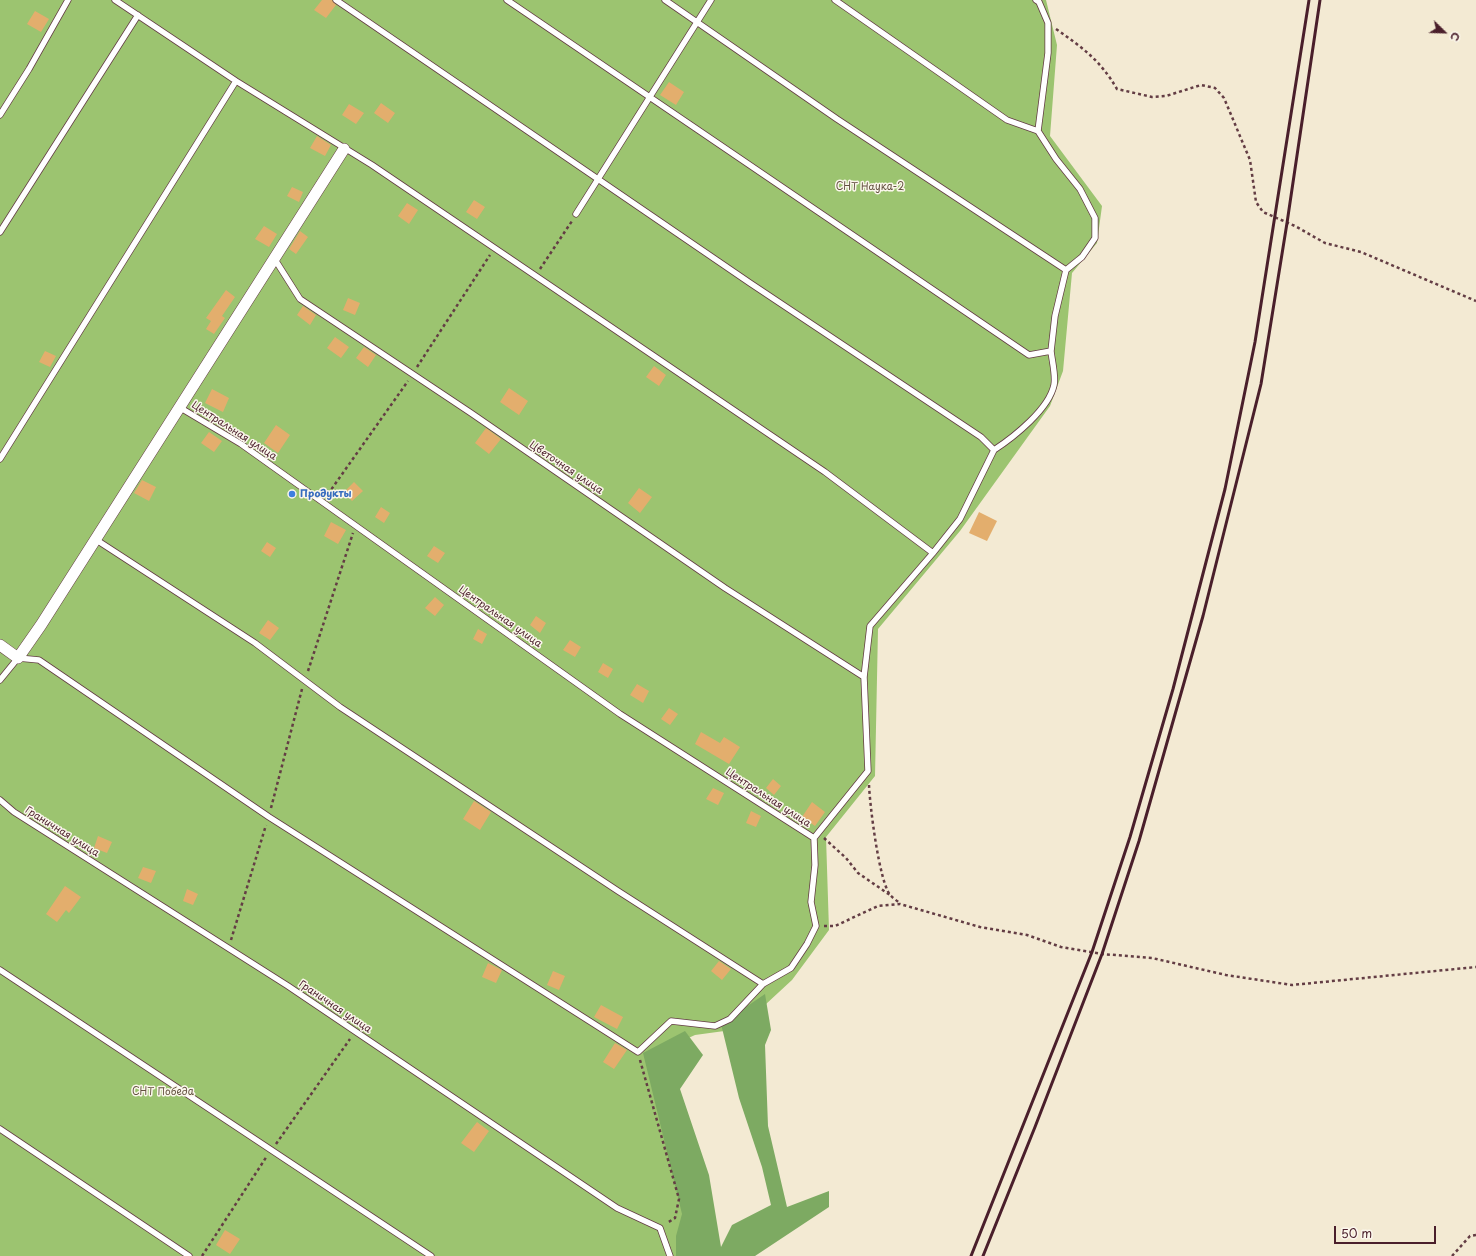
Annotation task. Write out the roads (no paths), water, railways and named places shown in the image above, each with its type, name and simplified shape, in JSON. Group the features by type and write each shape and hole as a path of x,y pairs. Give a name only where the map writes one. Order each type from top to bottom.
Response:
{"street":[{"path":"0,645 18,658 344,149"}],"lane":[{"path":"0,115 29,69 68,0"},
{"path":"115,0 236,81 372,165 495,248 825,472 933,553"},
{"path":"336,0 599,180 981,437 994,450"},
{"path":"507,0 1029,355 1051,351"},
{"path":"665,0 837,118 1066,270"},
{"path":"576,214 599,180 711,0"},
{"path":"0,680 18,658 39,660 269,817 638,1052 671,1022 715,1026 730,1019 763,984 791,968 807,944 816,926 811,902 816,865 814,838 868,771 864,677 870,626 933,553 960,518 994,450 1009,440 1047,402 1055,384 1051,351 1055,316 1066,270 1082,257 1095,238 1095,218 1080,189 1056,159 1038,131 1007,120 835,0"},
{"path":"1036,0 1039,2 1048,23 1048,53 1038,131"},
{"path":"0,232 138,15"},
{"path":"0,459 236,81"},
{"name":"Цветочная улица","path":"274,258 300,299 725,588 864,677"},
{"name":"Центральная улица","path":"179,406 241,444 620,714 814,838"},
{"path":"95,539 254,643 360,720 611,886 763,984"},
{"name":"Граничная улица","path":"0,800 14,812 288,986 617,1208 660,1228 670,1256"},
{"path":"0,970 431,1256"},
{"path":"0,1129 189,1256"}],"railway":[{"path":"971,1256 1092,952 1130,837 1173,689 1225,489 1255,342 1309,0"},
{"path":"983,1256 1102,954 1139,841 1203,616 1261,384 1287,223 1320,0"}],"place":[{"name":"Продукты","path":"292,494"}],"park label":[{"name":"СНТ Наука-2","path":"870,187"},
{"name":"СНТ Победа","path":"163,1092"}]}
